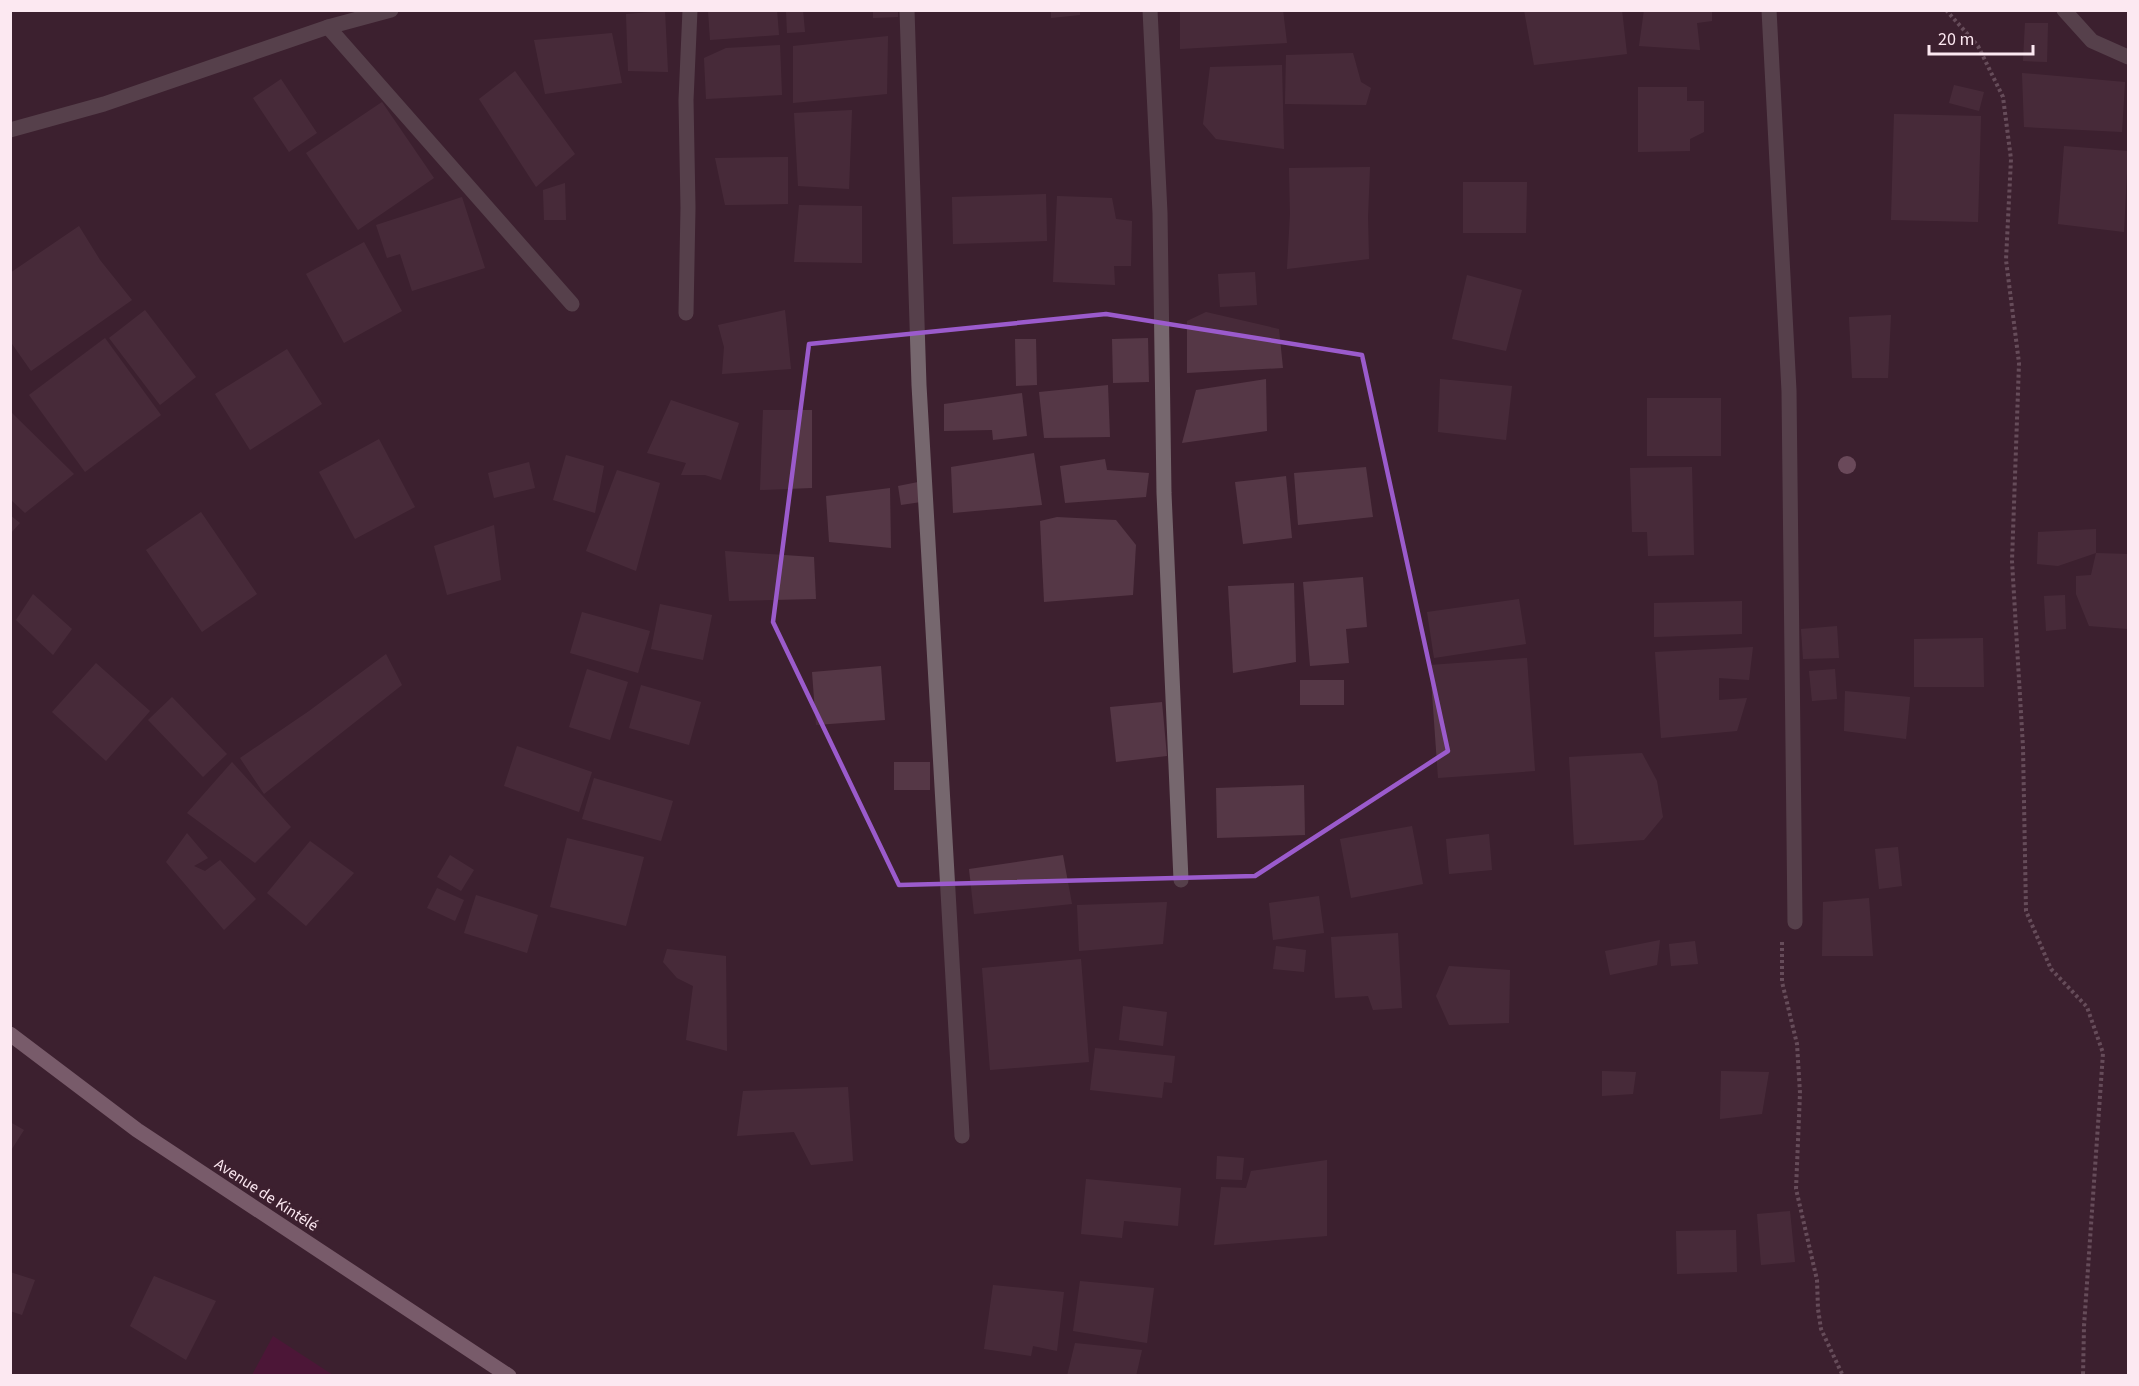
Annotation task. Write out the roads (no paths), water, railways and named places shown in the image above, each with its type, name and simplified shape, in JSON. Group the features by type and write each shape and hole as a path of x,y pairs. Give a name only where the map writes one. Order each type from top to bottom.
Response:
{"main road":[{"name":"Avenue de Kintélé","path":"10,1034 137,1130 509,1376"}],"street":[{"path":"10,130 104,104 328,27 391,10"},
{"path":"686,313 688,208 686,100 690,10"},
{"path":"907,10 919,385 962,1136"},
{"path":"1150,10 1160,213 1164,493 1181,880"},
{"path":"1769,10 1789,391 1795,922"},
{"path":"2064,10 2092,41 2128,57"},
{"path":"328,27 572,304"}]}
